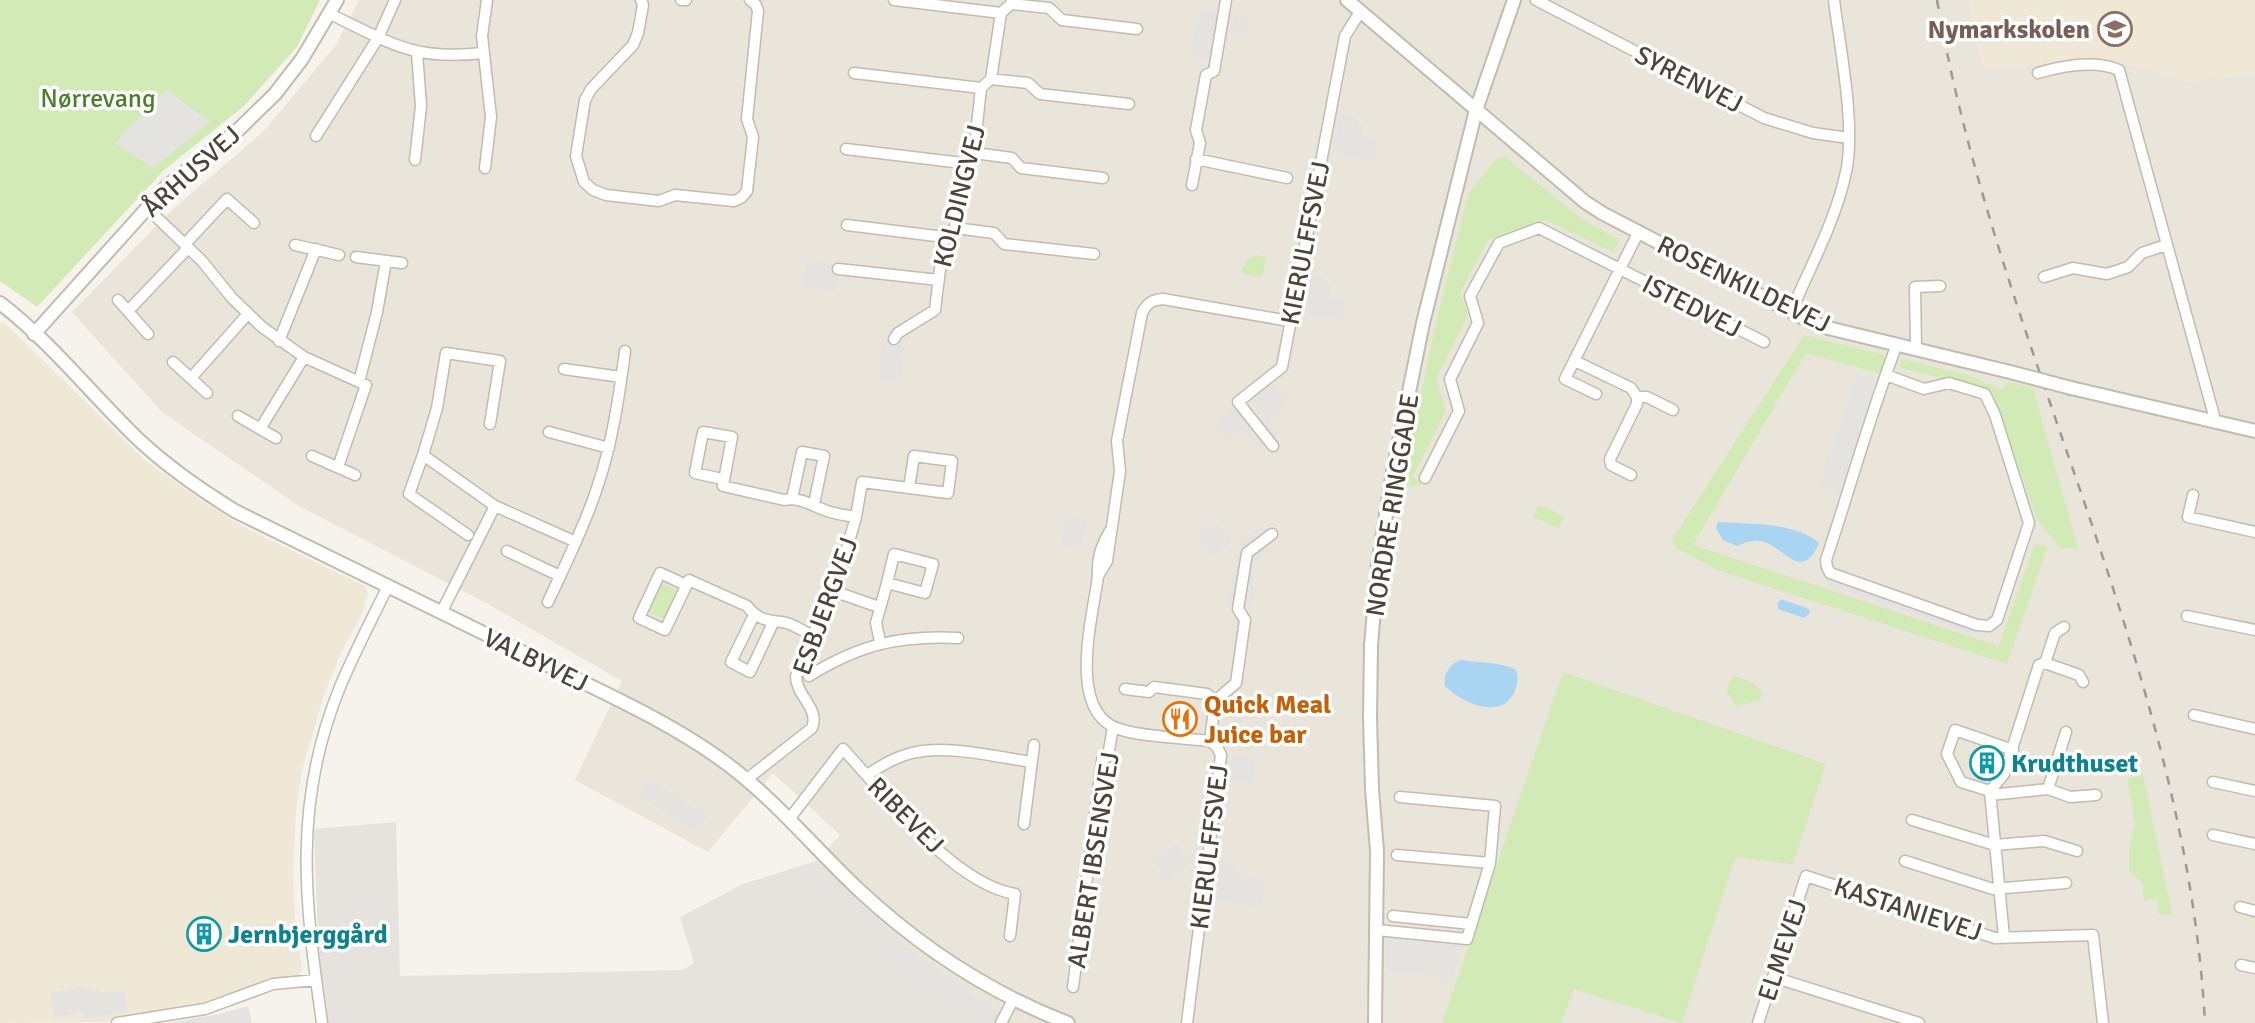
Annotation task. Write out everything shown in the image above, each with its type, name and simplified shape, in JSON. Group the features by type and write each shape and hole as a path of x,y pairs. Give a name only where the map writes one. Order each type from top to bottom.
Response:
{"street":[{"name":"ÅRHUSVEJ","path":"34,334 147,208 188,168 238,130 275,94 302,59 337,0"},
{"path":"316,136 378,38 395,0"},
{"path":"485,168 491,117 482,36 487,0"},
{"path":"641,0 643,5 633,45 591,89 585,100 576,156 584,182 593,190 606,195 659,201 675,195 734,201 747,191 753,137 747,123 758,11 750,0"},
{"path":"894,0 1001,13"},
{"path":"1192,185 1200,143 1196,130 1206,75 1214,71 1226,0"},
{"name":"ROSENKILDEVEJ","path":"1347,0 1585,202 1638,233 1791,312 1828,328 2255,431"},
{"name":"NORDRE RINGGADE","path":"1375,1023 1377,851 1370,718 1371,645 1378,564 1393,471 1423,323 1476,110 1514,0"},
{"name":"SYRENVEJ","path":"1536,0 1764,118 1812,134 1849,138"},
{"path":"1791,312 1839,197 1847,169 1849,138 1834,0"},
{"path":"1129,104 1040,94 1028,83 991,79 1001,13 1012,2 1049,8 1062,20 1137,29"},
{"name":"KIERULFFSVEJ","path":"1273,446 1238,402 1282,367 1345,36 1360,12"},
{"path":"331,14 378,38 417,53 454,57 483,53"},
{"path":"415,160 421,106 417,53"},
{"path":"2038,74 2054,68 2096,65 2119,70 2216,423"},
{"path":"854,73 981,88"},
{"name":"KOLDINGVEJ","path":"894,338 935,310 944,237 955,228 962,163 974,153 981,88 991,79"},
{"path":"846,149 962,163"},
{"path":"974,153 1012,158 1021,168 1103,178"},
{"path":"1196,159 1287,178"},
{"path":"128,310 227,199 254,223"},
{"path":"147,208 186,246 247,315 279,341 304,357 366,385 338,467"},
{"path":"847,225 944,237"},
{"path":"955,228 994,233 1004,243 1094,254"},
{"name":"ISTEDVEJ","path":"1425,478 1459,411 1450,379 1478,323 1470,296 1499,243 1539,228 1764,342"},
{"path":"1596,394 1565,379 1638,233"},
{"path":"295,244 339,255"},
{"path":"2044,277 2073,268 2107,274 2128,267 2142,253 2166,245"},
{"path":"279,341 316,249"},
{"path":"356,257 402,263"},
{"path":"359,382 377,312 386,261"},
{"path":"838,269 939,280"},
{"path":"1916,349 1915,287 1940,286"},
{"name":"ALBERT IBSENSVEJ","path":"1073,987 1102,760 1108,756 1113,727 1089,700 1085,675 1098,576 1107,561 1120,471 1117,441 1142,313 1146,304 1163,299 1289,321"},
{"path":"118,300 148,334"},
{"name":"VALBYVEJ","path":"0,303 140,441 201,491 235,511 687,737 747,779 790,818 858,890 915,938 1013,1000 1068,1023"},
{"path":"191,379 247,315"},
{"path":"1886,375 1924,389 1949,383 1986,394 1995,415 2029,523 1997,620 1989,626 1978,625 1830,573 1826,567 1826,560 1886,375 1897,344"},
{"path":"548,602 597,488 609,448 625,351"},
{"path":"468,534 409,494 438,408 446,353 500,361 490,424"},
{"path":"260,429 304,357"},
{"path":"1574,360 1631,387 1637,397 1637,404 1610,458 1611,465 1631,475"},
{"path":"173,362 207,393"},
{"path":"564,369 621,377"},
{"path":"1637,397 1647,397 1673,410"},
{"path":"238,416 276,438"},
{"path":"549,432 609,448"},
{"path":"722,479 695,473 703,432 732,438 722,479 723,486 814,504 820,509 856,517"},
{"path":"792,499 802,452 824,456 814,504"},
{"path":"312,456 355,475"},
{"path":"423,456 495,506 576,542"},
{"path":"914,456 952,461 948,493 909,488 914,456"},
{"name":"ESBJERGVEJ","path":"747,779 812,728 814,723 814,716 795,681 833,591 856,517 862,482 909,488"},
{"path":"2193,495 2188,517 2255,532"},
{"path":"441,613 495,506"},
{"path":"1125,689 1149,692 1154,687 1207,694 1215,701 1236,683 1245,620 1238,609 1247,553 1272,534"},
{"path":"507,551 560,576"},
{"path":"880,642 876,622 894,554 933,564 925,593 887,583"},
{"path":"686,585 660,573 639,618 665,630 689,580 747,606 754,615 773,623 783,622 813,636"},
{"path":"323,1023 307,914 306,828 325,732 340,688 388,586"},
{"path":"833,591 879,607"},
{"path":"754,615 731,662 750,672 773,623"},
{"path":"2188,616 2255,631"},
{"path":"2045,663 2055,633 2064,627"},
{"path":"809,676 834,660 880,642 928,636 958,638"},
{"path":"2004,937 1990,793 2004,774 2039,665 2045,663 2079,675 2083,682"},
{"name":"KIERULFFSVEJ","path":"1187,1023 1221,755 1210,741 1215,701"},
{"path":"2194,715 2255,729"},
{"path":"1113,727 1210,741"},
{"path":"2013,750 1955,730 1947,754 1961,782 1990,793 2048,789 2070,797 2096,795"},
{"path":"2048,789 2066,732"},
{"path":"1024,824 1034,745"},
{"name":"RIBEVEJ","path":"790,818 843,749 909,821 951,860 989,887 1015,894 1010,936"},
{"path":"867,775 890,761 910,753 929,750 1032,762"},
{"path":"2213,782 2255,791"},
{"path":"1377,930 1467,939 1490,863 1495,806 1400,797"},
{"path":"1912,820 1995,845 2044,841 2077,851"},
{"path":"2213,835 2255,844"},
{"path":"1397,855 1490,863"},
{"path":"1905,861 2001,890 2066,883"},
{"name":"KASTANIEVEJ","path":"1806,876 1996,938 2093,935 2103,1023"},
{"name":"ELMEVEJ","path":"1758,1023 1806,876"},
{"path":"2240,907 2255,911"},
{"path":"1393,916 1471,924"},
{"path":"2241,965 2255,968"},
{"path":"1773,976 1919,1023"},
{"path":"117,1023 205,1009 272,984 316,980"},
{"path":"1001,1023 1013,1000"}],"shaded area":[{"path":"359,0 2255,0 2255,1023 1016,1023 907,946 816,861 840,835 773,773 708,852 575,780 622,681 486,603 299,506 162,412 72,312 172,210 263,132 336,45"},
{"name":"Nymarkskolen","path":"1968,0 2255,0 2255,75 2193,83 2108,59 1983,69"},
{"path":"1200,9 1220,13 1210,59 1190,55"},
{"path":"1235,14 1250,17 1246,37 1231,34"},
{"path":"166,89 210,122 153,168 115,143"},
{"path":"1341,113 1358,117 1357,125 1364,126 1362,138 1379,141 1375,162 1332,154"},
{"path":"806,260 839,264 836,291 803,287"},
{"path":"1309,273 1326,276 1325,284 1332,286 1330,297 1347,301 1343,321 1301,313"},
{"path":"4,322 145,460 244,527 365,586 368,593 362,614 341,653 325,692 302,770 296,811 293,874 302,971 298,976 267,982 219,999 179,1009 105,1022 0,1023 0,323"},
{"path":"882,340 905,343 900,382 878,379"},
{"path":"1857,372 1880,380 1841,495 1818,487"},
{"path":"1273,382 1289,402 1268,420 1279,433 1260,449 1244,430 1263,414 1252,400"},
{"path":"1234,406 1249,424 1230,440 1214,421"},
{"path":"1065,516 1086,519 1082,548 1060,545"},
{"path":"1216,522 1232,542 1213,558 1197,538"},
{"path":"1261,525 1272,538 1267,542 1272,549 1255,562 1239,543"},
{"path":"1232,573 1256,576 1251,607 1227,604"},
{"path":"1828,578 1978,628 1975,635 1826,585"},
{"path":"1241,694 1255,712 1237,727 1223,709"},
{"path":"1232,754 1256,757 1252,784 1228,781"},
{"path":"650,779 708,817 699,830 696,828 694,831 639,795"},
{"path":"396,822 400,976 682,970 694,963 680,917 743,884 816,861 907,946 1016,1023 321,1023 314,829"},
{"path":"1177,843 1192,863 1168,881 1153,862"},
{"path":"1218,860 1234,862 1233,869 1241,870 1240,876 1265,880 1262,907 1213,901"},
{"path":"1387,936 1464,943 1450,983 1423,972 1387,972"},
{"path":"910,949 938,977 990,1002 981,1023 938,1003 904,978 891,963"},
{"path":"79,987 106,993 125,991 128,1012 86,1019 82,1012 54,1018 50,993"},
{"path":"361,1001 362,1023 339,1023 338,1002"},
{"path":"248,1006 252,1023 169,1023 219,1014"}],"green space":[{"name":"Nørrevang","path":"0,0 320,0 297,47 244,106 164,170 37,307 0,281"},
{"path":"1505,157 1578,216 1619,240 1613,252 1545,220 1488,240 1460,293 1468,315 1436,379 1446,411 1413,476 1423,484 1402,488 1433,335 1468,194 1497,158"},
{"path":"1258,255 1266,257 1262,277 1240,273 1247,260"},
{"path":"1804,335 1884,355 1883,374 1806,353 1693,545 1993,644 1998,648 2035,544 2048,546 2007,664 1717,570 1676,548 1672,540"},
{"path":"1901,359 1970,376 2001,389 2009,382 2033,388 2078,549 2060,548 2037,519 1990,389 1900,368"},
{"path":"1538,505 1564,516 1559,528 1533,517"},
{"path":"663,584 679,591 666,620 648,612"},
{"path":"1563,672 1826,764 1793,864 1735,857 1682,1023 1574,989 1561,1023 1442,1023"},
{"path":"1733,675 1755,684 1762,692 1760,700 1736,706 1726,690"},
{"path":"2143,775 2172,914 2159,915 2157,898 2144,900 2143,884 2129,871 2129,849 2135,823 2127,779"}],"water":[{"path":"1718,522 1785,528 1809,536 1819,543 1812,555 1805,561 1798,562 1767,543 1753,541 1737,546 1723,540 1716,528"},
{"path":"1781,599 1809,609 1810,613 1804,618 1778,609"},
{"path":"1462,660 1515,669 1517,682 1510,700 1493,707 1482,706 1452,692 1445,686 1446,673 1454,663"}],"railway":[{"path":"1937,0 1965,130 2002,257 2128,634 2164,762 2190,891 2205,1023"}],"place":[{"name":"Nymarkskolen","path":"2115,29"},
{"name":"Quick Meal Juice bar","path":"1180,719"},
{"name":"Krudthuset","path":"1987,763"},
{"name":"Jernbjerggård","path":"204,934"}]}
